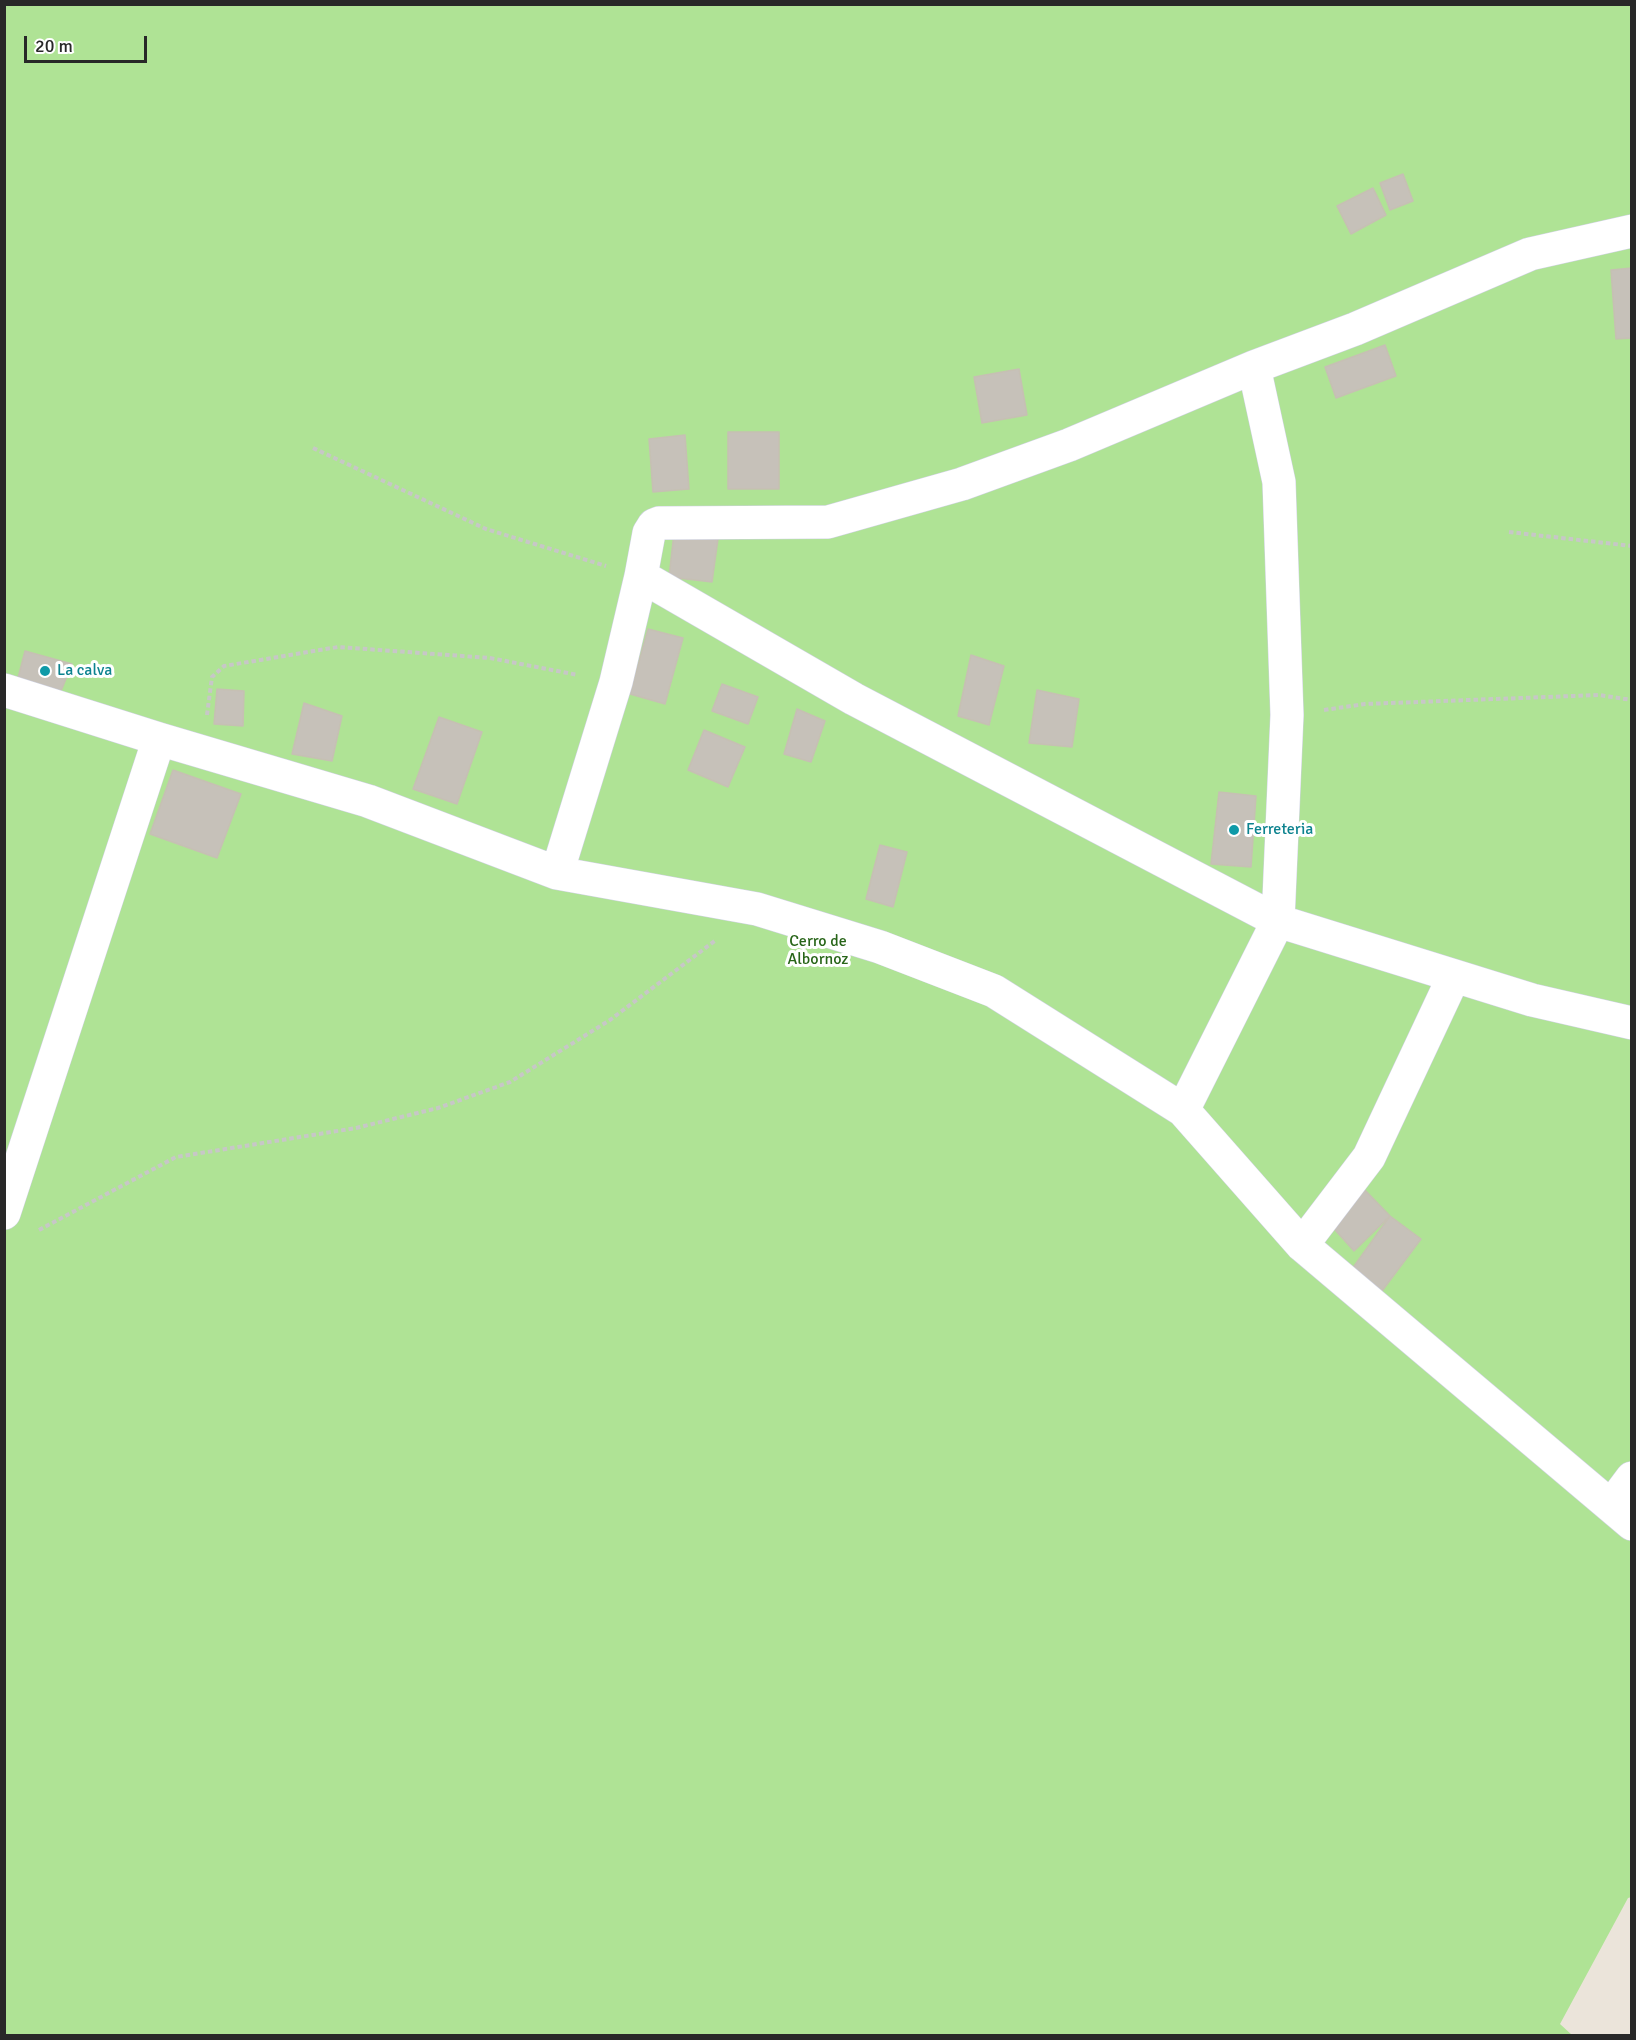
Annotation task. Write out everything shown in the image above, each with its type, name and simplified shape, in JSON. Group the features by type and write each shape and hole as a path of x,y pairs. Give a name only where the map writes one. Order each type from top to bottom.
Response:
{"street":[{"path":"557,873 616,682 642,576 649,533 659,522 828,522 962,484 1070,445 1530,254 1632,231"},
{"path":"1183,1110 1278,921 1287,715 1279,482 1254,367"},
{"path":"642,576 855,699 1278,921 1532,1000 1632,1023"},
{"path":"4,690 368,801 557,873 757,909 880,947 994,991 1183,1110 1302,1245 1621,1515 1632,1478"},
{"path":"4,1212 159,739"},
{"path":"1302,1245 1369,1156 1454,976"}],"path":[{"path":"313,448 486,529 642,576"},
{"path":"1509,532 1632,546"},
{"path":"203,752 212,677 224,666 338,647 490,658 616,682"},
{"path":"1287,715 1365,704 1599,695 1632,700"},
{"path":"34,1233 176,1157 356,1128 438,1108 510,1082 610,1020 757,909"}],"green space":[{"name":"Cerro de Albornoz","path":"5,5 1631,5 1632,1897 1628,1898 1560,2024 1572,2035 5,2036"}],"building":[{"path":"1403,174 1413,201 1390,210 1380,183"},
{"path":"1373,188 1386,215 1351,234 1337,206"},
{"path":"1632,268 1632,338 1616,339 1611,270"},
{"path":"1385,345 1396,376 1336,398 1325,367"},
{"path":"1019,369 1027,415 982,423 974,377"},
{"path":"728,432 779,432 779,489 728,489"},
{"path":"685,435 689,489 653,492 649,439"},
{"path":"674,533 718,539 712,582 669,577"},
{"path":"648,629 683,638 665,704 630,694"},
{"name":"La calva","path":"25,651 72,664 61,691 18,678"},
{"path":"971,655 1004,666 989,725 958,716"},
{"path":"722,684 758,697 748,724 712,711"},
{"path":"217,689 244,691 243,726 214,724"},
{"path":"1037,690 1079,699 1072,747 1029,743"},
{"path":"304,703 342,716 332,761 292,754"},
{"path":"797,709 825,721 811,762 784,754"},
{"path":"439,717 482,732 457,804 413,789"},
{"path":"704,730 745,747 728,787 688,770"},
{"path":"173,770 241,794 217,858 150,834"},
{"name":"Ferreteria","path":"1219,792 1256,796 1251,867 1211,864"},
{"path":"880,845 907,852 893,907 866,899"},
{"path":"1362,1187 1390,1216 1354,1251 1327,1221"},
{"path":"1390,1216 1421,1239 1382,1291 1352,1269"}],"place":[{"name":"La calva","path":"45,671"},
{"name":"Ferreteria","path":"1234,830"}]}
